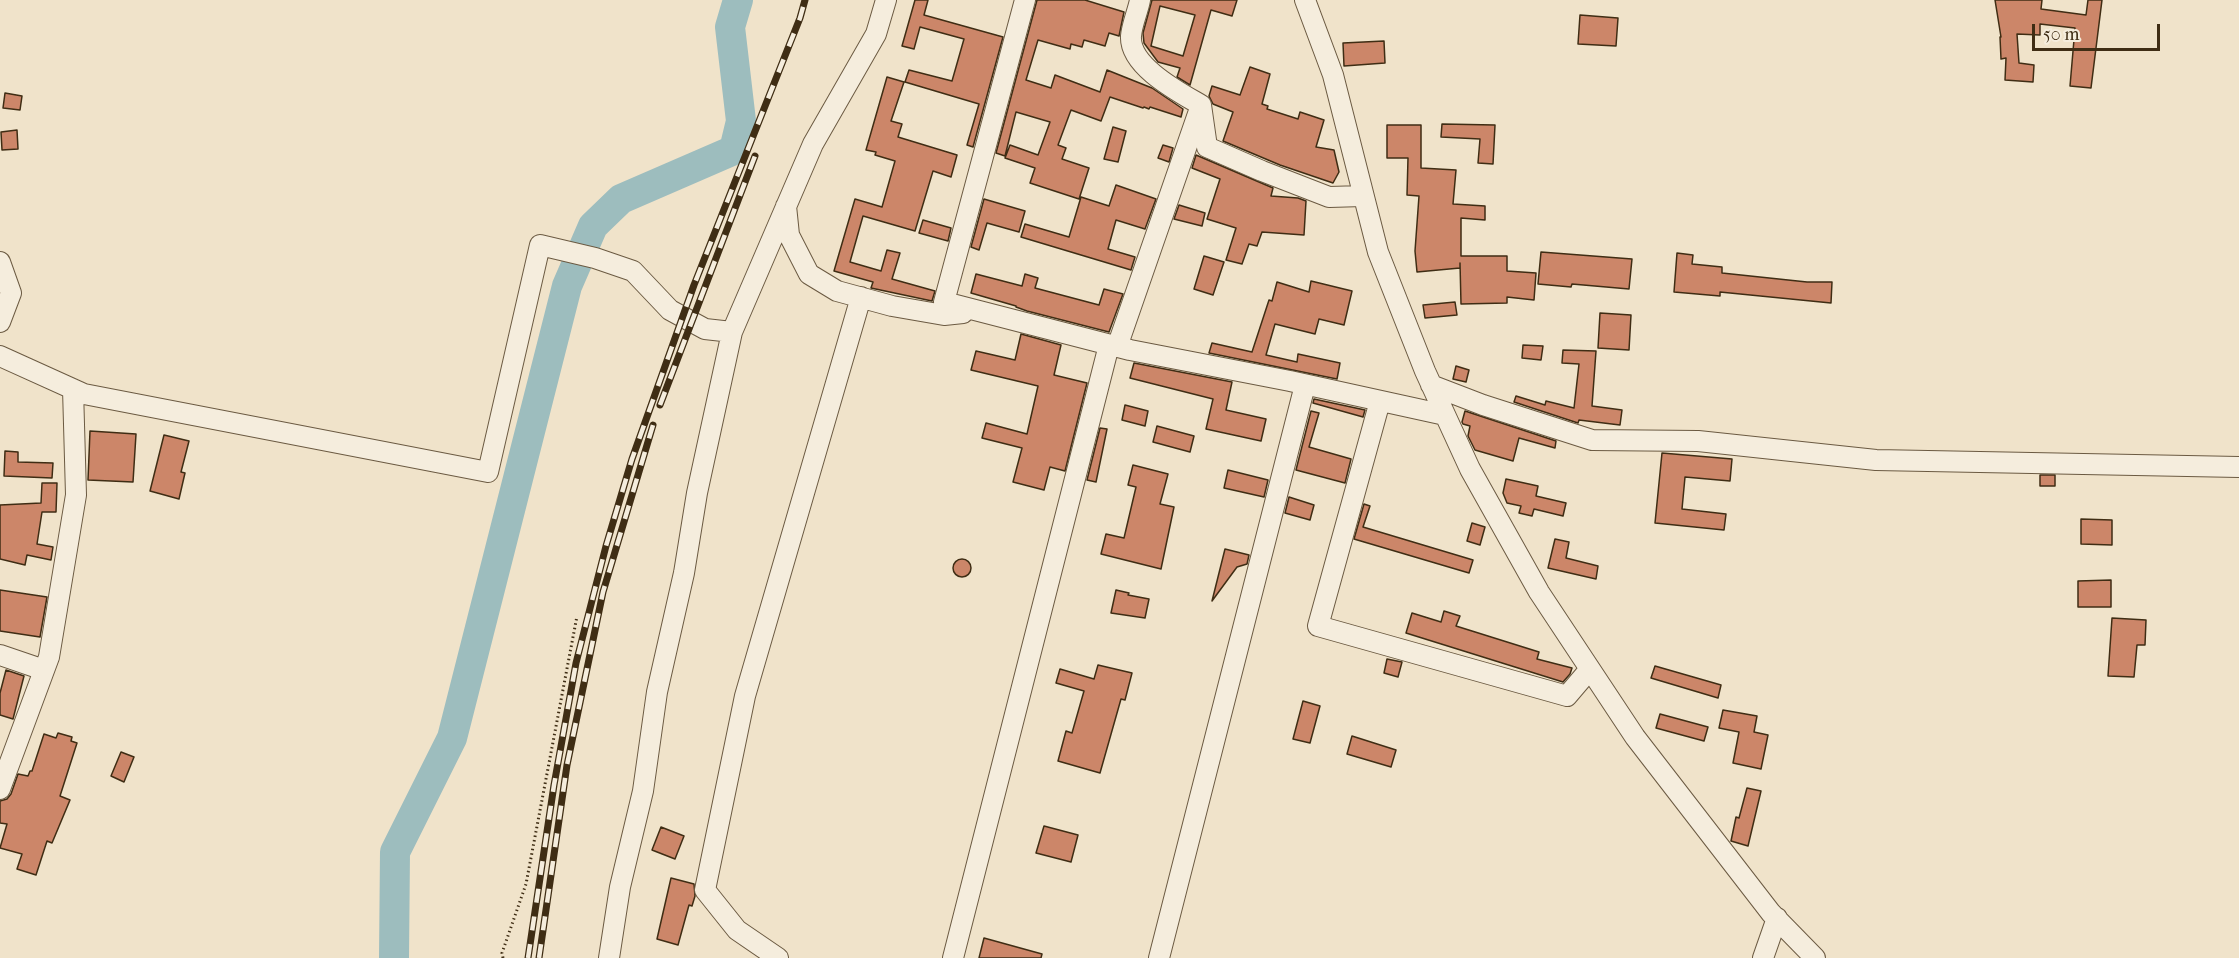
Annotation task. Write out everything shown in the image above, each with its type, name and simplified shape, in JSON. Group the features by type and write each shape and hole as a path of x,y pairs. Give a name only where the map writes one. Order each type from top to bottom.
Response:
{"street":[{"path":"609,958 620,887 644,791 657,692 684,573 697,493 732,332 813,144 876,33 886,0"},
{"path":"1025,0 944,302 1114,346 1445,415"},
{"path":"1140,0 1131,37 1136,56 1166,84 1201,105"},
{"path":"1305,0 1333,75 1378,252 1431,385 1470,469 1539,592 1635,736 1777,918 1815,958"},
{"path":"1201,105 1207,147 1329,197 1364,196"},
{"path":"953,958 1114,346 1201,105"},
{"path":"786,206 789,235 809,274 837,291 892,306 944,315 981,311"},
{"path":"0,356 84,394 488,472 540,245 595,258 633,271 670,310 705,329 732,332"},
{"path":"0,262 11,293 0,322"},
{"path":"778,958 736,930 705,890 745,696 861,297"},
{"path":"1159,958 1305,384"},
{"path":"1431,385 1483,405 1592,440 1698,441 1876,460 2239,467"},
{"path":"0,789 49,657 76,495 73,389"},
{"path":"1380,401 1318,626 1567,696 1590,669"},
{"path":"0,655 44,670"},
{"path":"1763,958 1777,918"}],"path":[{"path":"503,958 502,952 526,884 577,616"}],"building":[{"path":"915,0 928,0 924,15 1003,37 973,147 967,145 979,104 905,82 909,70 952,81 964,39 920,27 914,49 902,46"},
{"path":"1037,0 1085,0 1124,12 1119,36 1109,33 1105,46 1084,40 1082,47 1071,44 1070,49 1038,40 1026,80 1051,88 1055,75 1100,92 1107,70 1152,88 1183,109 1181,117 1110,97 1101,121 1071,110 1058,145 1066,148 1062,159 1089,168 1079,199 1030,183 1035,168 1005,158 1010,145 1038,155 1050,122 1016,112 1005,156 996,153"},
{"path":"1152,0 1237,0 1232,16 1211,10 1190,85 1177,77 1180,68 1158,62 1144,43 1143,33","holes":["1160,6 1195,15 1183,56 1151,46"]},
{"path":"1995,0 2042,0 2041,9 2086,15 2088,0 2102,0 2091,88 2070,86 2075,28 2040,24 2040,35 2017,34 2019,63 2034,65 2033,82 2005,80 2006,58 2001,59 2001,37"},
{"path":"1580,15 1618,18 1616,46 1578,44"},
{"path":"1384,41 1385,63 1344,66 1343,43"},
{"path":"1250,67 1270,74 1262,104 1268,106 1267,109 1298,119 1300,112 1324,120 1316,147 1334,150 1339,172 1333,183 1280,165 1223,141 1233,112 1213,104 1209,96 1212,86 1240,95"},
{"path":"887,77 904,82 891,121 902,124 898,137 957,155 951,177 933,171 915,231 863,216 850,262 881,271 887,250 900,253 892,279 935,291 932,301 871,288 873,282 834,271 855,199 882,207 895,161 866,150"},
{"path":"5,93 22,96 20,110 3,108"},
{"path":"1442,124 1495,125 1493,164 1478,163 1480,139 1441,137"},
{"path":"1387,125 1421,125 1421,168 1456,170 1453,204 1485,206 1485,220 1461,218 1461,256 1507,256 1507,271 1536,273 1534,300 1507,297 1507,303 1461,304 1460,263 1460,268 1417,272 1415,251 1419,196 1407,195 1408,158 1387,158"},
{"path":"1113,127 1126,131 1118,162 1104,159"},
{"path":"17,130 18,149 2,150 1,132"},
{"path":"1163,145 1173,148 1169,162 1158,158"},
{"path":"1196,155 1273,188 1271,196 1298,198 1306,201 1304,235 1262,232 1257,246 1249,244 1242,264 1226,260 1236,228 1207,219 1220,179 1192,168"},
{"path":"1116,185 1156,199 1145,229 1116,220 1108,249 1135,257 1131,270 1021,237 1025,224 1069,237 1081,197 1109,206"},
{"path":"984,199 1025,211 1019,232 987,223 979,250 971,247"},
{"path":"1179,205 1205,213 1202,226 1174,219"},
{"path":"923,220 951,228 948,241 919,233"},
{"path":"1541,252 1632,259 1629,289 1572,284 1571,287 1538,284"},
{"path":"1677,253 1693,255 1692,264 1722,267 1722,273 1807,282 1832,282 1831,303 1720,292 1720,296 1674,292"},
{"path":"1204,256 1224,262 1213,295 1194,289"},
{"path":"976,274 1022,286 1025,274 1038,278 1035,288 1099,305 1104,289 1123,294 1109,332 1027,311 971,293"},
{"path":"1311,281 1352,291 1344,325 1319,319 1315,334 1275,324 1266,355 1297,362 1298,354 1340,363 1337,379 1209,353 1212,343 1252,352 1277,282 1309,292"},
{"path":"1455,302 1457,315 1425,318 1423,305"},
{"path":"1600,313 1631,315 1629,350 1598,348"},
{"path":"1021,334 1061,345 1054,375 1087,383 1065,471 1050,467 1044,490 1013,482 1022,448 982,438 986,423 1027,434 1038,386 971,370 976,351 1015,360"},
{"path":"1523,345 1543,346 1541,360 1522,358"},
{"path":"1563,350 1596,351 1592,406 1622,410 1620,425 1579,420 1578,423 1514,402 1516,396 1545,405 1546,401 1574,408 1579,364 1562,363"},
{"path":"1134,363 1232,382 1226,410 1266,419 1261,441 1206,429 1213,399 1130,378"},
{"path":"1456,366 1469,370 1466,382 1453,379"},
{"path":"1314,399 1365,410 1363,417 1313,403"},
{"path":"1125,405 1148,411 1145,426 1122,420"},
{"path":"1311,411 1319,413 1309,447 1351,459 1345,483 1296,470"},
{"path":"1465,411 1556,441 1555,448 1519,438 1513,461 1475,450 1468,436 1470,426 1462,422"},
{"path":"1157,426 1194,436 1190,452 1153,442"},
{"path":"1100,428 1107,429 1096,482 1087,480"},
{"path":"90,431 136,434 133,482 88,480"},
{"path":"164,435 189,441 181,472 185,473 179,499 150,491"},
{"path":"5,451 18,452 18,462 53,463 52,478 4,476"},
{"path":"1662,453 1732,459 1730,481 1685,477 1682,509 1726,514 1724,530 1655,523"},
{"path":"1133,465 1168,474 1160,504 1174,507 1161,569 1101,554 1106,534 1124,538 1136,487 1128,485"},
{"path":"1228,470 1268,480 1264,497 1224,488"},
{"path":"2040,475 2055,475 2055,486 2040,486"},
{"path":"1506,479 1538,486 1536,496 1566,503 1563,516 1534,509 1532,516 1519,513 1521,506 1507,503 1503,493"},
{"path":"42,483 57,483 56,512 42,512 37,544 53,547 51,560 27,555 25,565 0,559 0,505 41,503"},
{"path":"1289,497 1314,505 1310,520 1285,513"},
{"path":"1364,504 1370,506 1363,527 1473,560 1469,573 1354,539"},
{"path":"2081,519 2112,520 2112,545 2081,544"},
{"path":"1472,523 1485,527 1480,545 1467,541"},
{"path":"1555,539 1569,542 1566,558 1598,566 1596,579 1548,568"},
{"path":"1225,549 1249,555 1247,564 1237,567 1212,601"},
{"path":"958,559 966,559 971,564 969,575 958,577 953,572 953,564"},
{"path":"2111,580 2111,607 2078,607 2078,581"},
{"path":"0,590 47,597 40,637 0,631"},
{"path":"1116,590 1149,599 1145,618 1111,613"},
{"path":"1444,611 1460,616 1456,626 1539,652 1537,659 1572,668 1570,674 1563,682 1406,633 1412,613 1441,622"},
{"path":"2112,618 2146,620 2145,645 2137,645 2134,677 2108,676"},
{"path":"1387,659 1402,662 1398,677 1384,673"},
{"path":"1098,665 1132,673 1125,700 1121,699 1100,773 1058,761 1066,731 1072,733 1084,691 1056,683 1060,669 1094,679"},
{"path":"1655,666 1721,685 1718,698 1651,678"},
{"path":"6,670 24,676 13,719 0,715 0,693"},
{"path":"1303,701 1320,706 1310,743 1293,739"},
{"path":"1723,710 1757,716 1754,732 1768,735 1761,769 1733,763 1739,732 1719,728"},
{"path":"1660,714 1708,727 1704,741 1656,728"},
{"path":"58,733 72,737 71,741 77,743 60,796 70,800 52,843 47,841 36,875 17,869 22,854 0,848 7,824 0,823 0,801 7,799 11,794 18,774 28,776 32,771 44,734 56,738"},
{"path":"1352,736 1396,750 1391,767 1347,754"},
{"path":"121,752 134,757 124,782 111,776"},
{"path":"1747,788 1761,791 1748,846 1731,841 1736,817 1739,818"},
{"path":"1044,826 1078,835 1071,862 1036,853"},
{"path":"661,827 684,836 675,859 652,850"},
{"path":"671,878 694,884 695,896 692,906 689,905 678,945 657,939"},
{"path":"984,938 1042,954 1041,958 979,958"}],"waterway":[{"path":"394,958 395,852 452,738 567,286 593,226 621,199 734,150 741,121 730,27 738,0"}],"railway":[{"path":"528,958 554,785 576,663 606,546 632,459 694,285 800,18 805,0"},
{"path":"660,405 755,156"},
{"path":"539,958 567,765 603,592 653,425"}]}
